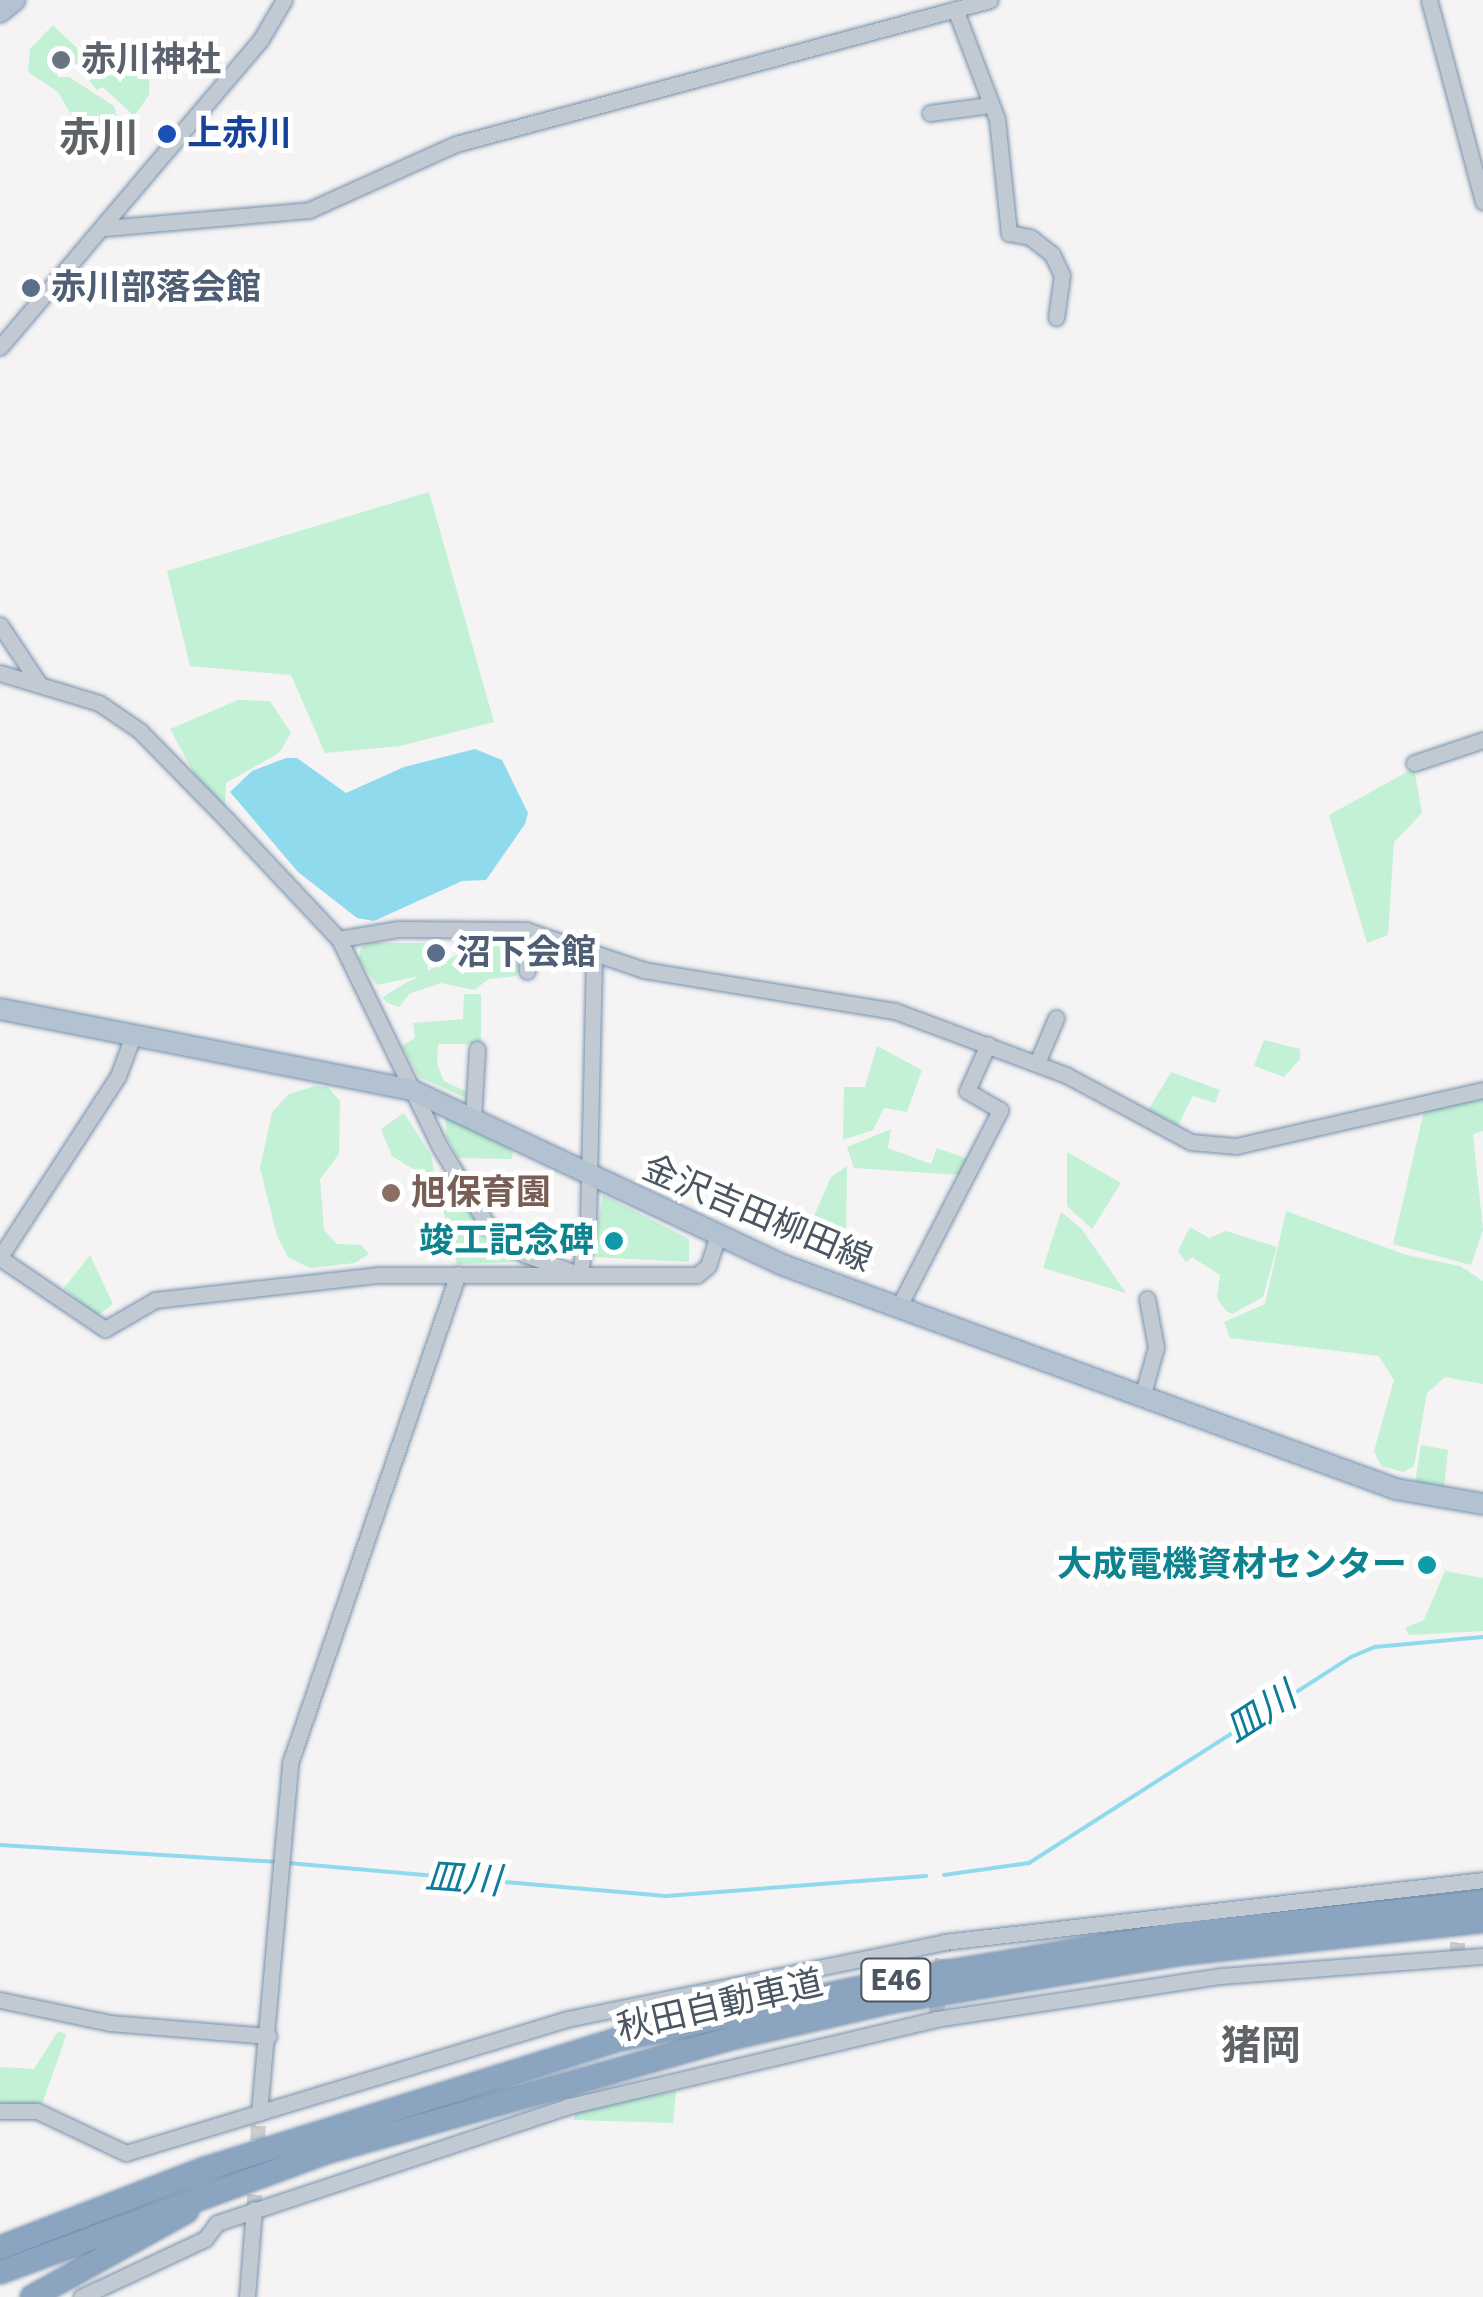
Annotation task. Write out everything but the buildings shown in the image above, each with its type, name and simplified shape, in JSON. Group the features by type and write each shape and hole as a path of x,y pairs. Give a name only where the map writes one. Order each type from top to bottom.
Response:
{"highway":[{"name":"秋田自動車道","path":"0,2248 67,2219 478,2081 712,2018 1178,1934 1483,1902"},
{"name":"秋田自動車道","path":"0,2272 237,2182 622,2064 894,2000 1178,1954 1483,1922"},
{"path":"32,2297 237,2182"},
{"path":"0,2240 67,2219"}],"main road":[{"path":"0,12 14,0"},
{"name":"金沢吉田柳田線","path":"0,1009 412,1090 717,1238 898,1308 1143,1394 1396,1490 1483,1504"}],"street":[{"path":"0,346 105,228 261,39 284,0"},
{"path":"105,228 310,210 456,144 990,0"},
{"path":"1429,0 1483,202"},
{"path":"955,9 996,119 1009,234 1030,238 1052,254 1062,276 1056,318"},
{"path":"930,113 989,105"},
{"path":"0,625 38,682"},
{"path":"0,673 99,703 140,732 339,939 412,1090 488,1226 524,1254 575,1271"},
{"path":"1414,763 1483,740"},
{"path":"339,939 398,929 526,930 594,955 679,977 895,1011 1037,1063 1191,1142 1236,1146 1483,1090"},
{"path":"526,930 527,971"},
{"path":"575,1271 588,1223 585,1174 594,955"},
{"path":"1037,1063 1056,1018"},
{"path":"134,1033 118,1076 0,1257 105,1330 155,1300 377,1276 575,1271 697,1275 708,1266 717,1238"},
{"path":"898,1308 1000,1110 967,1091 988,1044"},
{"path":"472,1120 478,1048"},
{"path":"260,2113 278,1862 303,1712 458,1274"},
{"path":"1143,1394 1156,1347 1147,1299"},
{"path":"0,2111 38,2111 101,2146 126,2152 567,2019 944,1942 1483,1880"},
{"path":"80,2297 254,2210 569,2106 936,2019 1222,1976 1483,1956"},
{"path":"0,2000 110,2023 268,2036"},
{"path":"247,2297 254,2210"}],"green space":[{"path":"53,25 81,52 150,63 149,95 134,116 103,87 97,90 63,50 50,49 58,77 69,77 114,106 120,129 85,138 58,92 28,72 30,49"},
{"path":"429,492 494,722 400,746 325,753 291,675 190,666 167,571"},
{"path":"238,700 270,701 291,733 279,753 226,783 225,807 195,775 170,729"},
{"path":"1414,768 1422,813 1394,842 1388,935 1367,943 1329,815"},
{"path":"369,943 427,943 428,974 377,985 359,960 361,947"},
{"path":"503,943 520,949 517,976 489,979 474,990 441,983 409,994 399,1007 383,997 464,951"},
{"path":"464,994 481,994 481,1044 438,1044 437,1064 444,1081 469,1093 466,1098 419,1077 402,1046 415,1038 413,1023 463,1019"},
{"path":"1264,1040 1300,1049 1300,1059 1284,1077 1254,1066"},
{"path":"877,1046 922,1070 907,1112 884,1108 873,1130 843,1140 844,1087 865,1087"},
{"path":"1171,1072 1220,1090 1215,1103 1193,1096 1178,1125 1147,1112"},
{"path":"315,1086 328,1087 340,1101 339,1154 320,1179 324,1230 337,1244 361,1245 369,1254 355,1263 310,1268 288,1257 277,1236 260,1168 272,1112 289,1094"},
{"path":"1483,1099 1483,1131 1473,1134 1483,1230 1471,1265 1393,1244 1424,1111"},
{"path":"404,1113 431,1155 434,1171 421,1174 392,1156 381,1129"},
{"path":"445,1116 513,1148 512,1159 459,1158 447,1138"},
{"path":"891,1129 888,1148 931,1164 937,1148 968,1159 959,1175 854,1168 847,1147"},
{"path":"1067,1152 1121,1183 1092,1229 1067,1206"},
{"path":"847,1166 846,1251 828,1248 829,1230 810,1225 831,1177"},
{"path":"603,1195 689,1239 689,1262 593,1257"},
{"path":"466,1206 517,1262 457,1264 443,1209"},
{"path":"1286,1211 1406,1255 1460,1266 1483,1281 1483,1384 1445,1377 1427,1393 1414,1466 1403,1472 1381,1466 1374,1451 1394,1380 1379,1356 1230,1338 1224,1322 1265,1304"},
{"path":"1061,1212 1081,1228 1126,1293 1043,1268"},
{"path":"1190,1227 1209,1238 1226,1231 1277,1247 1263,1297 1232,1314 1226,1311 1217,1298 1220,1275 1192,1257 1186,1262 1178,1251"},
{"path":"90,1255 113,1304 97,1316 64,1288"},
{"path":"1421,1445 1448,1450 1444,1488 1415,1483"},
{"path":"1445,1571 1483,1578 1483,1631 1409,1635 1405,1628 1424,1620"},
{"path":"58,2031 66,2034 42,2104 0,2104 0,2067 34,2069"},
{"path":"676,2091 673,2123 574,2120 575,2110"}],"water":[{"path":"475,749 502,760 528,813 525,824 486,880 462,881 374,921 357,918 298,872 230,792 252,771 286,758 297,758 346,793 404,767"}],"waterway":[{"name":"皿川","path":"944,1875 1029,1863 1351,1657 1375,1647 1483,1637"},
{"name":"皿川","path":"0,1845 279,1862"},
{"name":"皿川","path":"288,1863 666,1896 926,1876"}],"tunnel":[{"path":"1457,1957 1460,1882"},
{"path":"936,2019 944,1942"},
{"path":"254,2209 259,2113"}],"place":[{"name":"赤川神社","path":"61,60"},
{"name":"上赤川","path":"167,134"},
{"name":"赤川部落会館","path":"31,288"},
{"name":"沼下会館","path":"436,953"},
{"name":"旭保育園","path":"391,1193"},
{"name":"竣工記念碑","path":"614,1241"},
{"name":"大成電機資材センター","path":"1427,1565"}],"district":[{"name":"赤川","path":"99,139"},
{"name":"猪岡","path":"1261,2047"}]}
